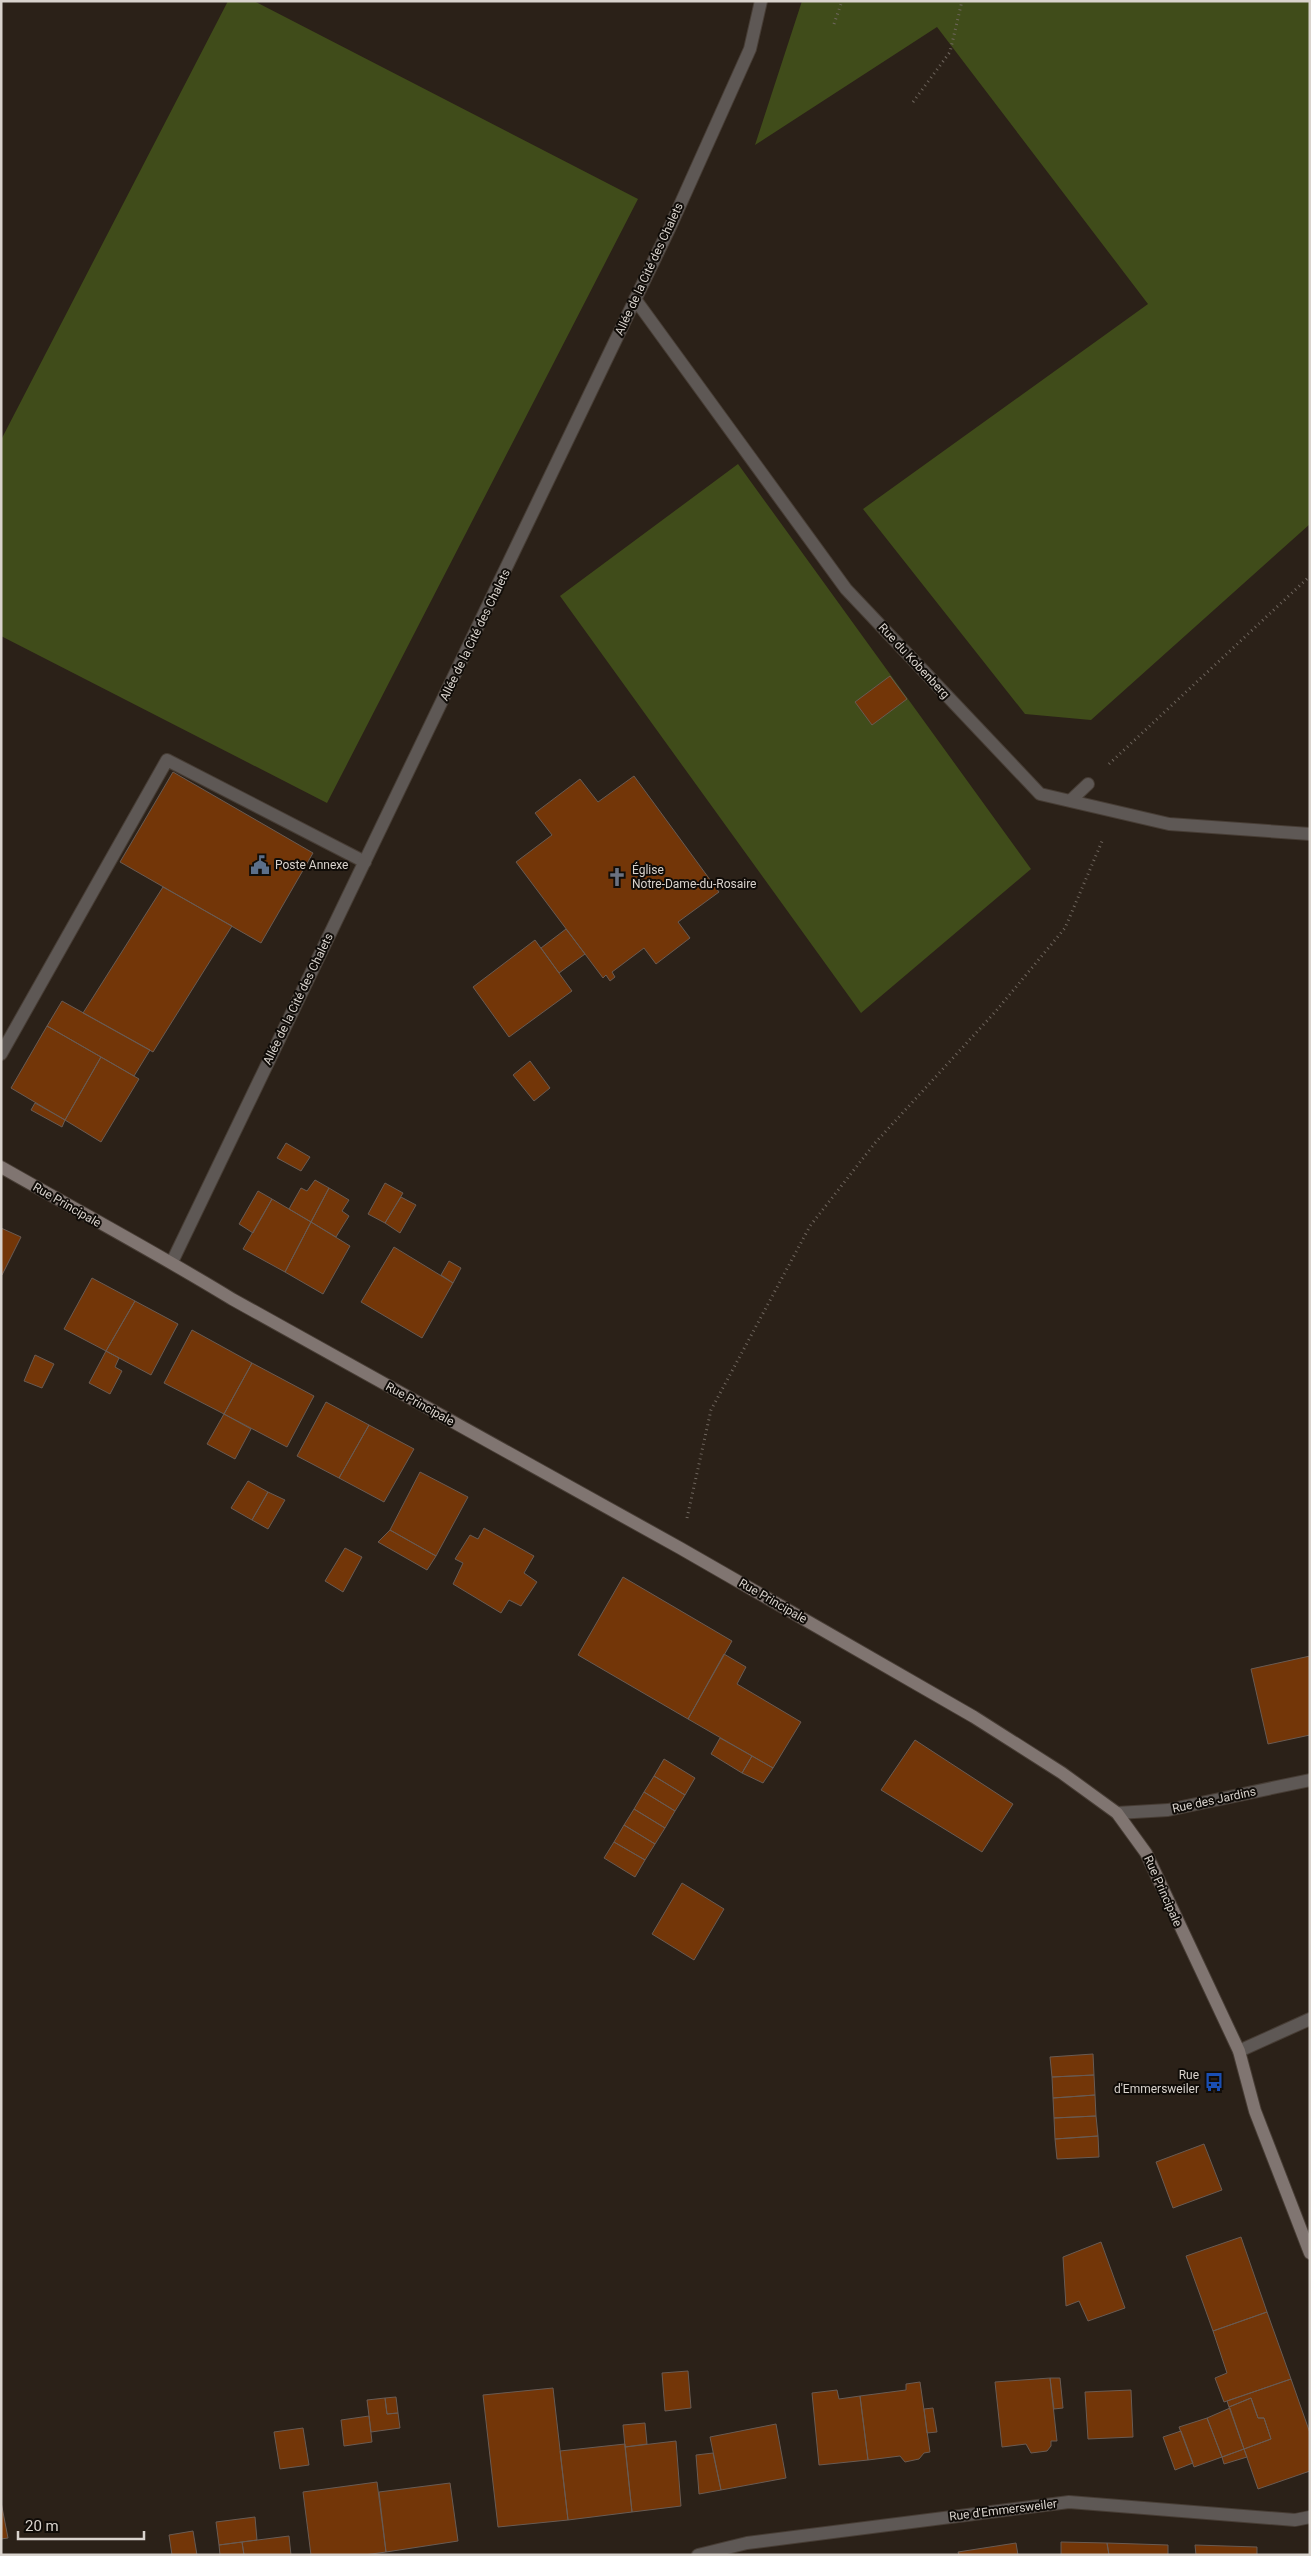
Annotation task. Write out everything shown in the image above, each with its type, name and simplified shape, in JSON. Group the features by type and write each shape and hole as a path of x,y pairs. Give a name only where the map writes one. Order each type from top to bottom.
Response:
{"main road":[{"name":"Rue Principale","path":"1,1167 111,1230 172,1262 241,1304 680,1548 974,1716 1117,1813 1146,1853 1239,2051 1255,2111 1310,2253"}],"street":[{"name":"Allée de la Cité des Chalets","path":"172,1262 636,299 750,49 761,1"},
{"name":"Rue du Kobenberg","path":"636,299 846,589 1040,794 1169,824 1310,834"},
{"path":"1,1054 167,760 365,862"},
{"path":"1070,801 1088,784"},
{"name":"Rue des Jardins","path":"1117,1813 1168,1810 1310,1780"},
{"path":"1239,2051 1310,2019"},
{"name":"Rue d'Emmersweiler","path":"698,2555 747,2543 1069,2502 1295,2520 1310,2516"}],"path":[{"path":"834,24 842,1"},
{"path":"913,102 950,52 962,1"},
{"path":"1088,784 1310,576"},
{"path":"680,1548 712,1410 810,1226 875,1143 996,1011 1065,928 1115,812"}],"green space":[{"path":"228,1 254,1 638,199 327,803 1,636 1,440"},
{"path":"802,1 1310,1 1310,524 1091,720 1025,714 863,509 1148,304 937,27 755,145"},
{"path":"738,464 1031,869 861,1013 560,596"}],"building":[{"path":"890,676 907,699 872,725 855,702"},
{"path":"173,772 313,853 261,943 120,862"},
{"name":"Église Notre-Dame-du-Rosaire","path":"634,776 719,892 678,922 690,938 656,964 644,948 612,972 615,977 610,981 606,975 603,978 516,862 552,835 535,813 580,779 598,802"},
{"path":"163,887 232,926 153,1052 83,1013"},
{"path":"566,929 585,954 559,973 541,948"},
{"path":"535,940 572,991 509,1037 473,987"},
{"path":"62,1001 150,1050 134,1076 47,1026"},
{"path":"47,1026 101,1057 65,1120 11,1088"},
{"path":"101,1057 139,1079 101,1142 65,1120"},
{"path":"530,1061 550,1088 534,1101 513,1075"},
{"path":"35,1103 65,1120 62,1127 31,1110"},
{"path":"286,1143 310,1157 301,1171 277,1158"},
{"path":"315,1180 329,1188 311,1222 289,1209 301,1188 307,1191"},
{"path":"385,1183 403,1193 385,1223 368,1214"},
{"path":"329,1188 349,1200 342,1211 349,1216 336,1237 311,1222"},
{"path":"258,1191 272,1199 253,1233 239,1224"},
{"path":"401,1197 416,1205 400,1233 385,1223"},
{"path":"272,1199 311,1222 285,1272 243,1249"},
{"path":"311,1222 350,1246 323,1294 285,1272"},
{"path":"1,1228 21,1237 2,1275 1,1275"},
{"path":"394,1247 453,1283 422,1338 361,1302"},
{"path":"449,1261 461,1268 453,1283 441,1275"},
{"path":"92,1278 135,1301 106,1351 64,1329"},
{"path":"135,1301 178,1324 151,1375 106,1351"},
{"path":"192,1330 252,1363 224,1414 164,1383"},
{"path":"106,1351 119,1358 115,1367 122,1371 110,1394 89,1383"},
{"path":"35,1355 54,1364 42,1388 24,1381"},
{"path":"252,1363 314,1396 287,1447 224,1414"},
{"path":"326,1402 369,1425 339,1478 297,1456"},
{"path":"224,1414 251,1429 235,1459 207,1444"},
{"path":"369,1425 414,1449 384,1502 339,1478"},
{"path":"420,1472 468,1497 436,1556 390,1530"},
{"path":"248,1481 268,1492 252,1520 231,1508"},
{"path":"268,1492 285,1500 268,1529 252,1520"},
{"path":"484,1528 534,1556 524,1573 537,1582 521,1606 509,1600 501,1613 453,1584 463,1563 455,1559 470,1535 478,1539"},
{"path":"390,1530 436,1556 427,1570 378,1542"},
{"path":"345,1548 362,1557 343,1592 325,1581"},
{"path":"623,1577 732,1641 688,1719 578,1655"},
{"path":"724,1654 746,1667 737,1684 801,1722 773,1768 688,1719"},
{"path":"1310,1656 1310,1735 1268,1744 1251,1669"},
{"path":"720,1738 752,1756 742,1773 711,1754"},
{"path":"915,1740 1013,1804 982,1852 881,1790"},
{"path":"752,1756 773,1768 763,1783 742,1773"},
{"path":"664,1759 695,1778 685,1795 654,1776"},
{"path":"654,1776 685,1795 675,1811 644,1792"},
{"path":"644,1792 675,1811 665,1828 634,1809"},
{"path":"634,1809 665,1828 655,1844 624,1825"},
{"path":"624,1825 655,1844 645,1860 614,1842"},
{"path":"614,1842 645,1860 635,1877 604,1858"},
{"path":"682,1883 724,1909 694,1960 652,1934"},
{"path":"1093,2054 1094,2075 1052,2077 1050,2057"},
{"path":"1094,2075 1095,2095 1053,2098 1052,2077"},
{"path":"1095,2095 1096,2116 1054,2118 1053,2098"},
{"path":"1096,2116 1098,2136 1055,2139 1054,2118"},
{"path":"1098,2136 1099,2157 1057,2159 1055,2139"},
{"path":"1204,2144 1222,2190 1173,2208 1156,2162"},
{"path":"1241,2237 1267,2312 1213,2331 1186,2256"},
{"path":"1101,2242 1125,2308 1088,2321 1079,2301 1066,2306 1063,2257"},
{"path":"1267,2312 1291,2379 1224,2402 1215,2378 1227,2373 1213,2331"},
{"path":"688,2371 691,2408 665,2411 662,2373"},
{"path":"1050,2378 1060,2378 1063,2408 1054,2409"},
{"path":"1050,2378 1057,2441 1051,2441 1051,2446 1047,2451 1031,2453 1026,2444 1002,2447 995,2382"},
{"path":"1291,2379 1310,2433 1310,2471 1258,2489 1244,2449 1271,2439 1264,2418 1258,2418 1251,2398 1229,2407 1227,2401"},
{"path":"920,2382 930,2452 924,2453 919,2459 905,2462 900,2456 868,2460 860,2396 906,2390 906,2384"},
{"path":"553,2388 568,2520 498,2527 483,2395"},
{"path":"837,2390 839,2399 860,2396 868,2460 819,2465 812,2393"},
{"path":"1131,2390 1133,2437 1088,2439 1085,2392"},
{"path":"396,2397 398,2413 387,2414 385,2398"},
{"path":"385,2398 387,2414 398,2413 400,2428 371,2432 367,2400"},
{"path":"1251,2398 1258,2418 1264,2418 1271,2439 1244,2449 1229,2407"},
{"path":"933,2408 937,2432 927,2433 924,2409"},
{"path":"1230,2408 1244,2449 1222,2457 1207,2418"},
{"path":"369,2416 372,2442 344,2446 341,2420"},
{"path":"1207,2418 1222,2457 1194,2467 1179,2427"},
{"path":"645,2423 647,2444 625,2447 623,2425"},
{"path":"776,2424 786,2478 721,2490 710,2437"},
{"path":"303,2428 309,2465 280,2469 274,2432"},
{"path":"1181,2431 1193,2463 1175,2470 1163,2437"},
{"path":"676,2441 681,2506 632,2512 625,2447"},
{"path":"625,2444 632,2512 568,2520 560,2451"},
{"path":"1244,2449 1247,2457 1224,2464 1222,2457"},
{"path":"713,2453 721,2490 699,2494 696,2455"},
{"path":"377,2482 386,2552 364,2555 311,2555 303,2492"},
{"path":"450,2483 458,2541 386,2552 379,2492"},
{"path":"1,2502 8,2538 1,2539"},
{"path":"255,2517 257,2540 219,2545 216,2522"},
{"path":"193,2531 197,2555 172,2555 169,2535"},
{"path":"289,2536 291,2555 244,2555 242,2542"},
{"path":"242,2542 244,2555 220,2555 219,2545"},
{"path":"1061,2542 1107,2543 1109,2555 1061,2555"},
{"path":"1016,2543 1018,2555 959,2555 958,2552"},
{"path":"1107,2543 1168,2545 1168,2555 1109,2555"},
{"path":"1195,2545 1257,2547 1257,2555 1196,2555"}],"place":[{"name":"Poste Annexe","path":"260,865"},
{"name":"Église Notre-Dame-du-Rosaire","path":"617,877"},
{"name":"Rue d'Emmersweiler","path":"1214,2082"}]}
